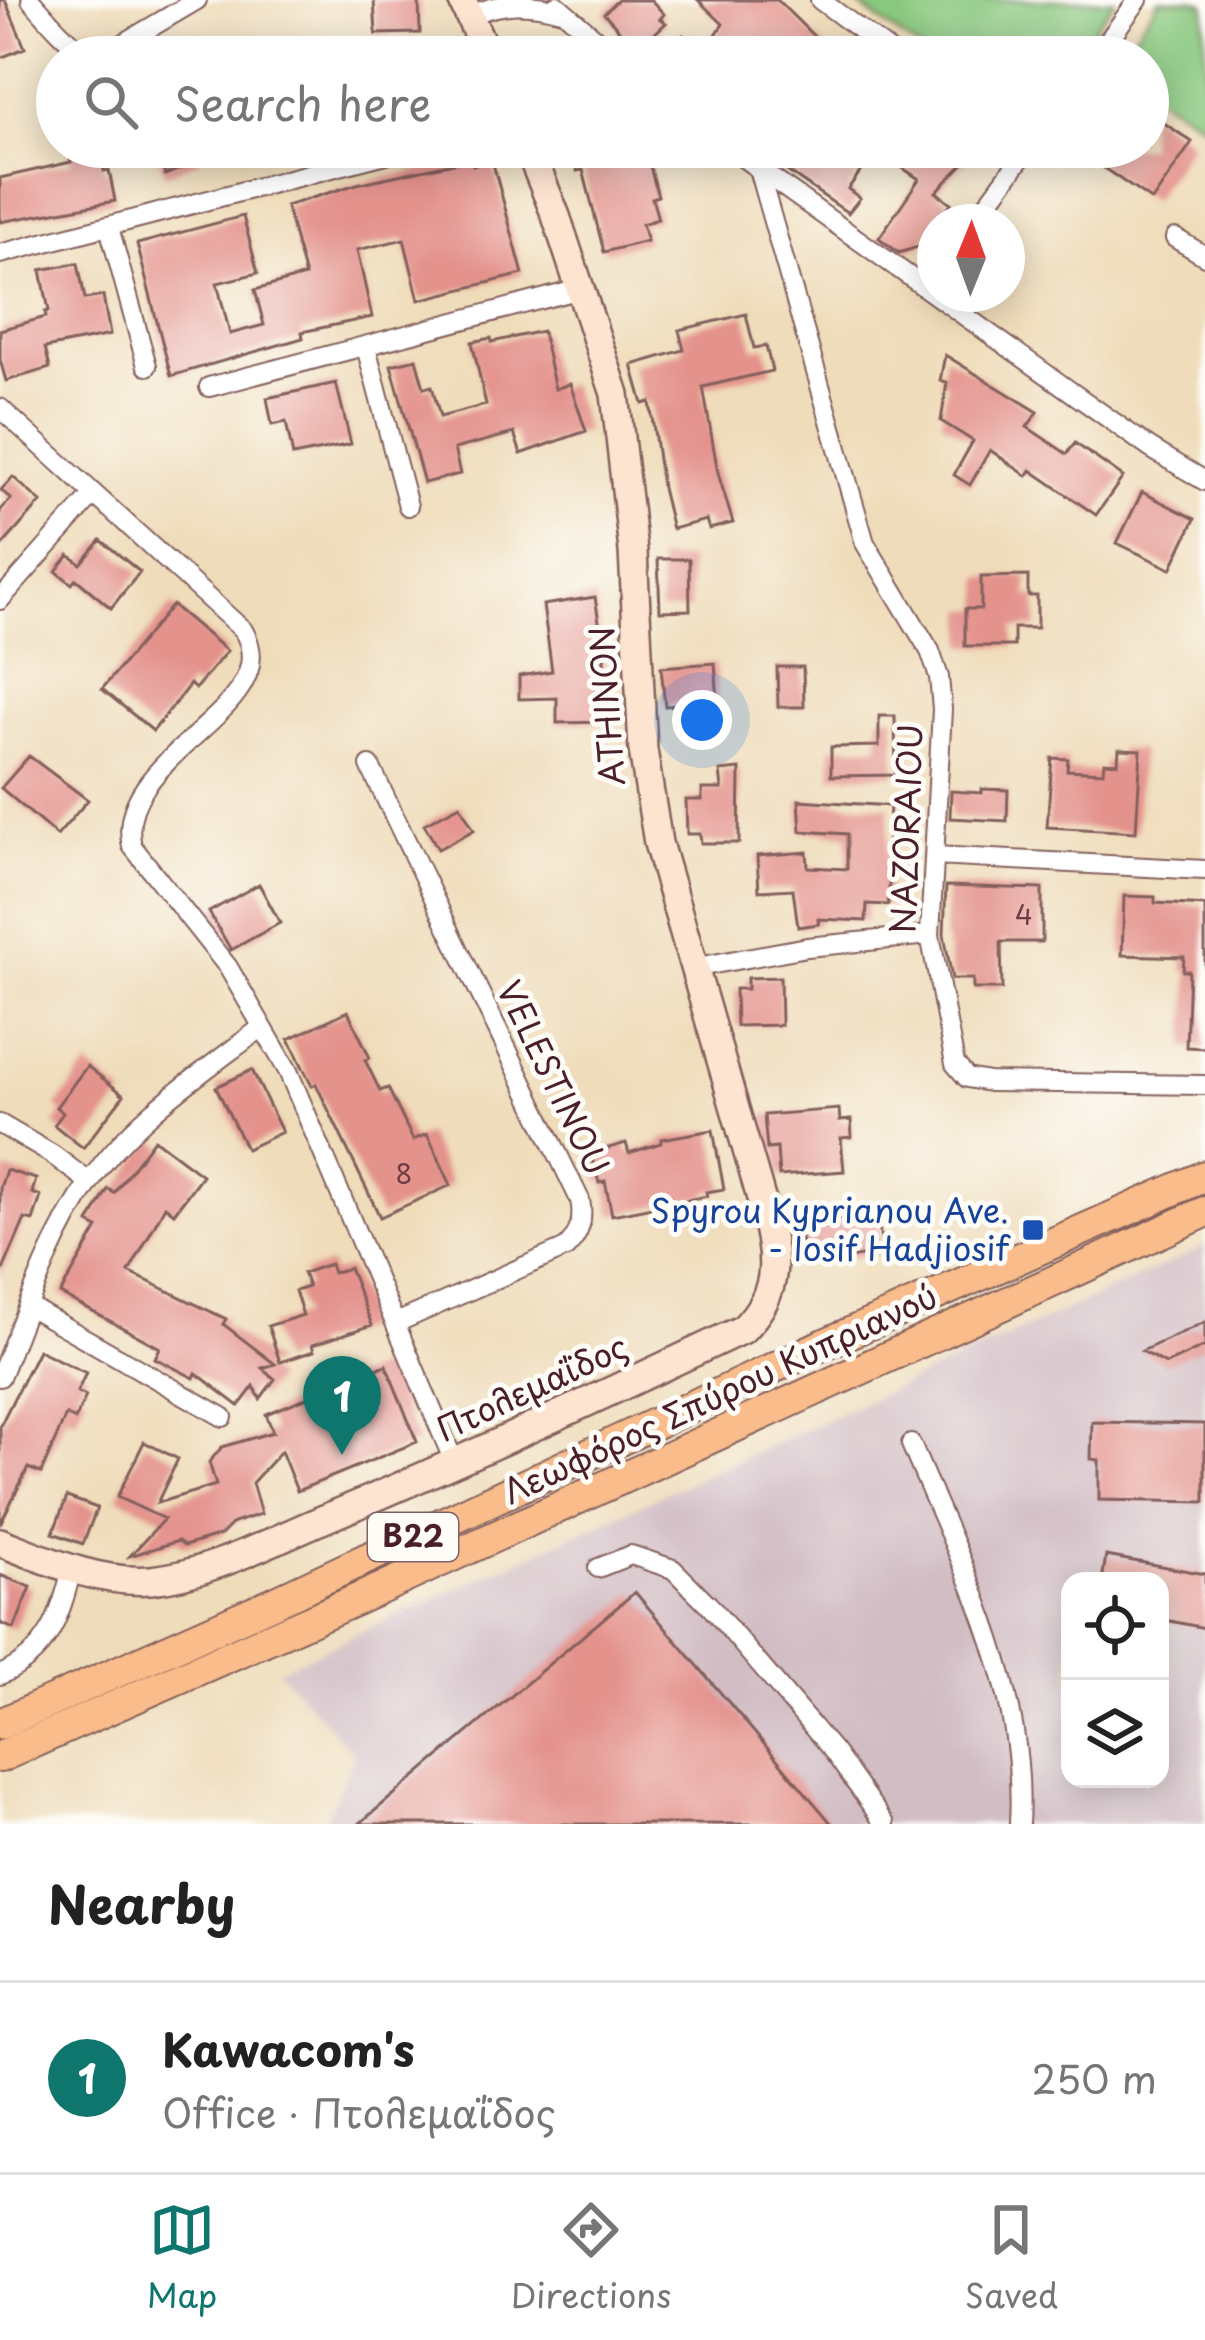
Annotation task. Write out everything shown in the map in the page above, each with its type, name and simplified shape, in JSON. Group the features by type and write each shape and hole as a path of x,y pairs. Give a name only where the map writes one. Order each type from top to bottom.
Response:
{"main road":[{"name":"Λεωφόρος Σπύρου Κυπριανού","path":"0,1724 272,1603 806,1352 1205,1176"},
{"name":"Λεωφόρος Σπύρου Κυπριανού","path":"0,1757 1205,1212"}],"street":[{"path":"31,0 66,36"},
{"path":"136,36 197,0"},
{"path":"820,0 869,36"},
{"path":"1111,36 1138,0"},
{"path":"479,36 466,8 522,3 557,5 593,36"},
{"path":"0,254 332,168"},
{"name":"ATHINON","path":"536,168 618,411 633,551 643,750 658,843 733,1094 774,1258"},
{"path":"755,168 917,274"},
{"path":"987,204 1013,168"},
{"name":"NAZORAIOU","path":"758,170 865,543 935,662 942,698 930,935 951,1053 959,1072 988,1082 1205,1085"},
{"path":"109,226 147,366"},
{"path":"1175,238 1205,256"},
{"path":"209,387 580,289"},
{"path":"970,312 1150,448 1205,481"},
{"path":"366,347 408,506"},
{"path":"0,408 244,630 251,642 254,660 244,685 140,791 128,828 141,860 228,967 287,1071 455,1464"},
{"path":"0,600 93,495"},
{"name":"VELESTINOU","path":"370,766 582,1211 577,1237 566,1248 396,1323"},
{"path":"934,856 1205,870"},
{"path":"692,968 807,947 930,935"},
{"path":"0,1377 57,1241 89,1182 164,1103 261,1028"},
{"path":"0,1124 89,1182"},
{"name":"Πτολεμαΐδος","path":"0,1542 71,1568 147,1580 193,1571 455,1464 743,1330 760,1312 772,1286 774,1258"},
{"path":"28,1306 223,1417"},
{"path":"911,1444 1000,1664 1017,1732 1019,1824"},
{"path":"598,1568 631,1555 673,1570 709,1605 833,1751 885,1824"},
{"path":"0,1675 37,1652 53,1632 71,1568"}],"shaded area":[{"path":"1205,1247 1205,1824 324,1824 354,1754 278,1670"}],"green space":[{"path":"852,0 1115,0 1088,36 901,36"},
{"path":"1159,0 1205,4 1205,126 1169,104 1169,36 1134,36"}],"building":[{"path":"0,0 5,0 25,48 0,58"},
{"path":"374,0 419,0 420,33 376,34"},
{"path":"618,0 651,0 666,23 652,36 625,36 604,13"},
{"path":"698,0 777,0 814,36 715,36 723,24"},
{"path":"1169,126 1192,142 1152,201 1104,168 1169,168"},
{"path":"44,168 104,168 109,170 115,201 0,222 0,178"},
{"path":"431,168 494,168 523,274 419,300 404,239 357,250 372,317 302,332 303,338 171,376 137,244 243,216 258,273 217,283 230,334 264,325 255,290 305,276 286,206"},
{"path":"576,168 651,168 658,219 642,224 647,241 604,252 583,170"},
{"path":"783,168 863,168 848,189 860,198 848,213"},
{"path":"903,168 959,168 936,192 950,204 917,204 917,247 899,253 879,238 919,179"},
{"path":"78,263 85,299 103,296 110,335 45,348 50,368 6,381 0,330 46,317 49,311 41,270"},
{"path":"746,314 754,348 766,346 772,371 703,387 718,473 733,523 709,529 706,520 672,529 650,402 643,404 632,365 684,350 679,330"},
{"path":"542,331 555,389 570,384 586,431 521,454 514,433 454,449 460,474 424,483 391,365 416,359 424,388 432,386 440,417 486,405 472,342"},
{"path":"945,355 1038,412 1027,427 1067,454 1075,443 1123,477 1096,515 1031,470 1027,476 990,450 970,485 954,475 973,441 941,421 947,383 940,381"},
{"path":"336,383 351,444 293,456 286,422 272,425 267,398"},
{"path":"13,477 41,502 0,548 0,511 11,499 1,490"},
{"path":"1142,492 1195,519 1171,569 1117,543"},
{"path":"101,540 140,572 111,608 76,579 72,584 56,571 69,555 81,564"},
{"path":"658,559 689,559 690,610 660,611"},
{"path":"1028,576 1028,596 1037,596 1037,628 1014,628 1014,646 965,646 965,609 981,609 981,577"},
{"path":"595,597 604,653 605,722 557,723 557,698 519,699 519,676 552,671 543,605"},
{"path":"172,605 227,651 195,689 190,684 153,731 102,689"},
{"path":"715,663 718,701 665,706 661,667"},
{"path":"777,667 803,667 804,707 778,707"},
{"path":"879,716 895,716 896,775 831,776 831,747 879,746"},
{"path":"1119,749 1141,750 1136,832 1047,827 1052,758 1068,759 1067,770 1103,772 1104,762 1118,763"},
{"path":"29,756 88,800 57,836 1,788"},
{"path":"740,769 739,843 701,843 700,834 687,834 686,800 702,800 702,789 722,789 720,771"},
{"path":"982,789 1008,790 1007,821 950,818 951,791 982,793"},
{"path":"799,800 890,806 888,905 867,904 866,921 818,919 819,924 798,927 793,889 759,891 757,856 807,852 808,867 847,869 847,834 801,831"},
{"path":"460,805 474,830 438,849 424,824"},
{"path":"259,884 280,923 231,950 209,912"},
{"path":"946,886 1042,889 1042,942 1001,942 1002,989 973,989 973,979 952,979 944,934"},
{"path":"1124,896 1205,906 1205,1048 1186,1047 1189,971 1183,971 1184,957 1122,955"},
{"path":"780,977 781,1025 736,1026 735,989 747,989 747,978"},
{"path":"348,1011 380,1091 388,1088 413,1140 427,1134 451,1185 380,1217 289,1039"},
{"path":"87,1066 124,1095 83,1148 54,1125 63,1113 56,1107"},
{"path":"252,1070 282,1132 246,1149 216,1087"},
{"path":"839,1109 840,1121 851,1120 852,1137 841,1138 844,1171 779,1176 777,1148 767,1149 764,1115"},
{"path":"713,1130 724,1189 612,1215 605,1181 599,1183 591,1153 626,1143 629,1153 661,1143 661,1139"},
{"path":"154,1139 202,1175 174,1213 165,1206 129,1272 226,1319 223,1324 275,1364 262,1368 275,1379 260,1399 254,1386 239,1406 196,1373 194,1378 155,1358 160,1348 60,1294 98,1228 89,1223 108,1189 114,1193"},
{"path":"6,1170 36,1179 32,1193 41,1196 33,1221 25,1219 0,1277 0,1188"},
{"path":"877,1214 883,1253 805,1264 799,1226"},
{"path":"330,1264 333,1273 349,1268 372,1325 312,1345 314,1351 280,1362 268,1326 303,1315 295,1291 308,1287 303,1273"},
{"path":"1205,1322 1205,1346 1166,1364 1142,1351"},
{"path":"38,1350 86,1373 77,1392 86,1396 75,1420 66,1415 41,1473 28,1468 0,1524 0,1426"},
{"path":"386,1365 417,1442 297,1491 281,1451 252,1483 261,1514 233,1523 221,1535 184,1546 178,1541 130,1556 164,1519 117,1497 144,1442 178,1459 157,1503 216,1485 209,1462 222,1447 273,1432 266,1414"},
{"path":"1092,1422 1205,1424 1205,1502 1099,1500 1099,1460 1091,1459"},
{"path":"67,1497 97,1508 83,1544 53,1533"},
{"path":"1106,1556 1205,1574 1205,1628 1169,1621 1169,1572 1103,1572"},
{"path":"0,1575 31,1587 14,1629 0,1623"},
{"path":"635,1592 832,1824 359,1824"}],"place":[{"name":"Spyrou Kyprianou Ave. - Iosif Hadjiosif","path":"1033,1230"},
{"name":"Kawacom's","path":"342,1455"}]}
